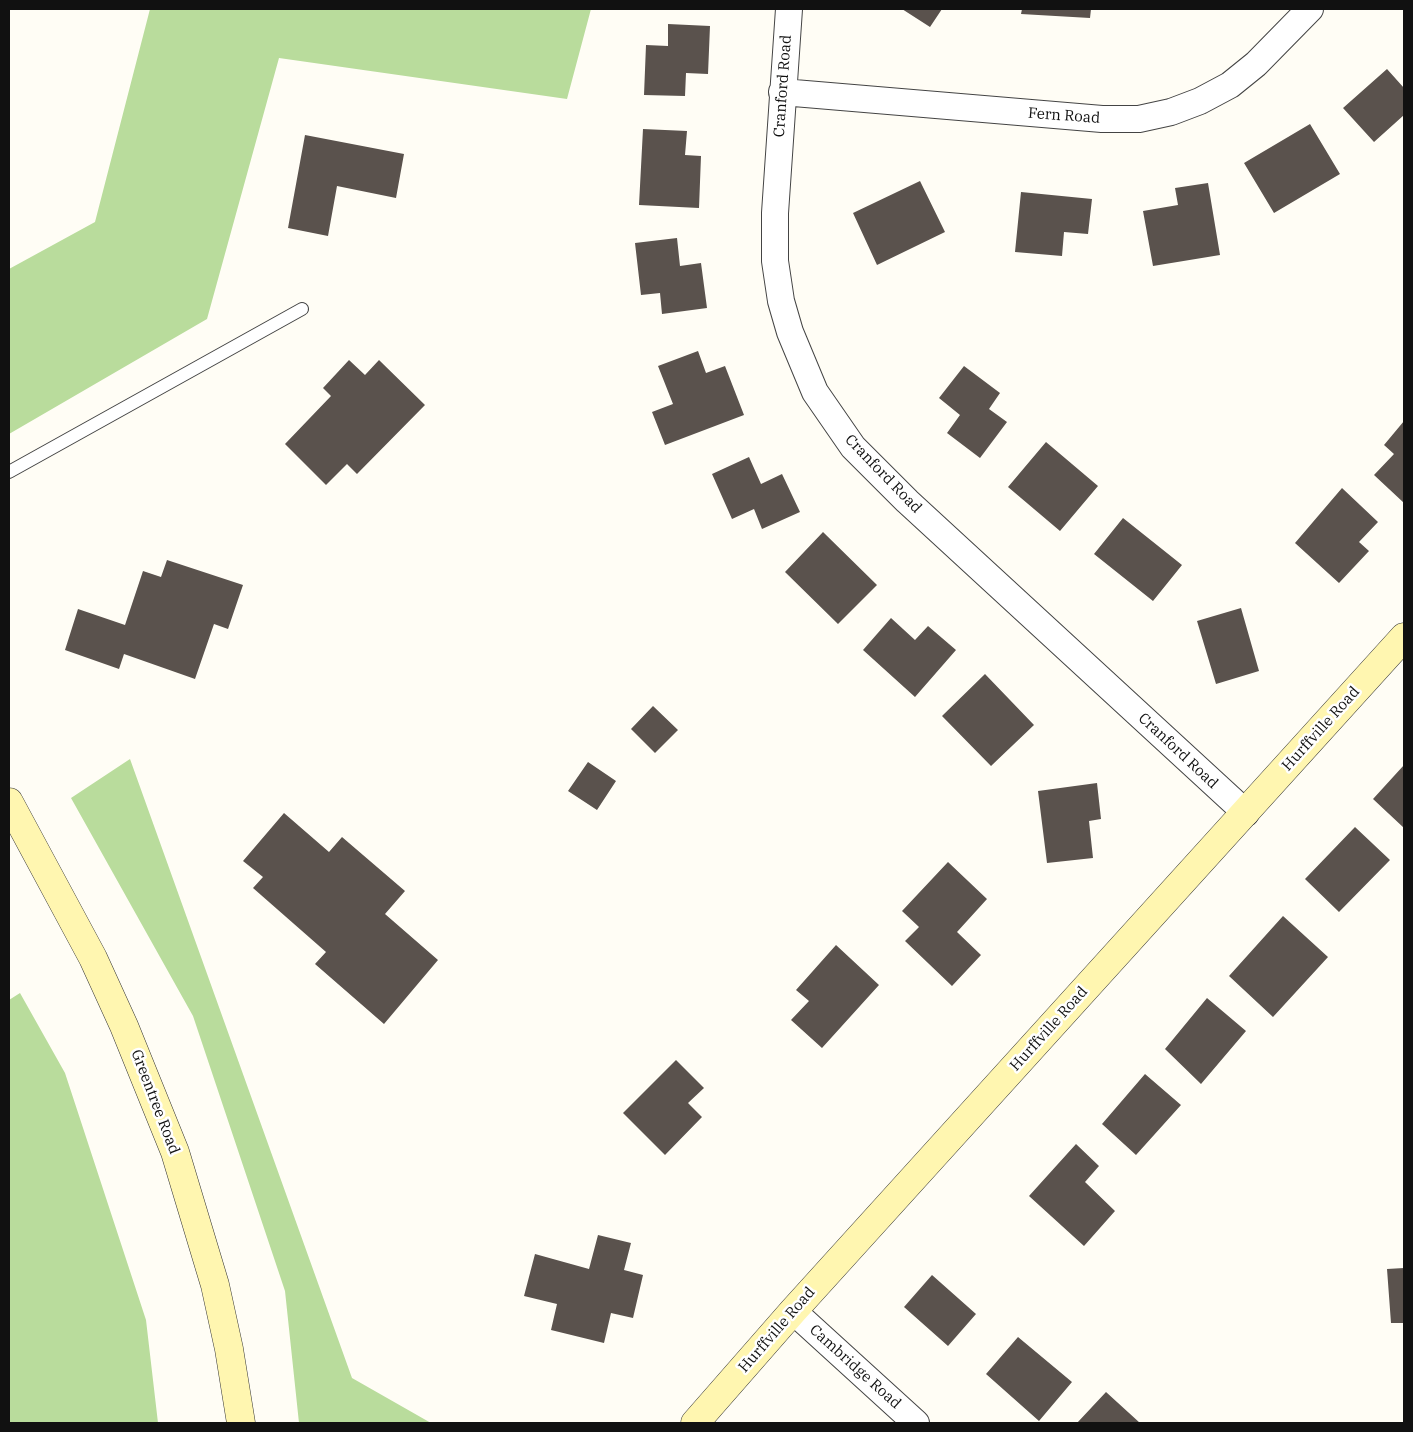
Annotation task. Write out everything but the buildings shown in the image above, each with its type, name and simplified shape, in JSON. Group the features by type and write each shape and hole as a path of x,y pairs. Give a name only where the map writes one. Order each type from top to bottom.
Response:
{"street":[{"name":"Cranford Road","path":"789,9 775,213 775,260 781,301 790,332 815,392 853,447 907,501 1246,813"},
{"name":"Fern Road","path":"782,92 1102,119 1139,119 1170,112 1192,104 1230,85 1256,64 1310,9"},
{"name":"Hurffville Road","path":"695,1423 793,1311 1404,637"},
{"name":"Greentree Road","path":"9,802 101,975 138,1059 175,1152 215,1285 229,1349 241,1423"},
{"name":"Cambridge Road","path":"793,1311 916,1423"}],"lane":[{"path":"9,472 302,309"}],"green space":[{"path":"150,9 591,9 567,99 279,58 207,319 9,434 9,269 95,222"},
{"path":"130,759 352,1378 431,1423 299,1423 285,1291 193,1016 71,798"},
{"path":"20,993 65,1073 146,1320 158,1423 9,1423 9,1000"}]}
